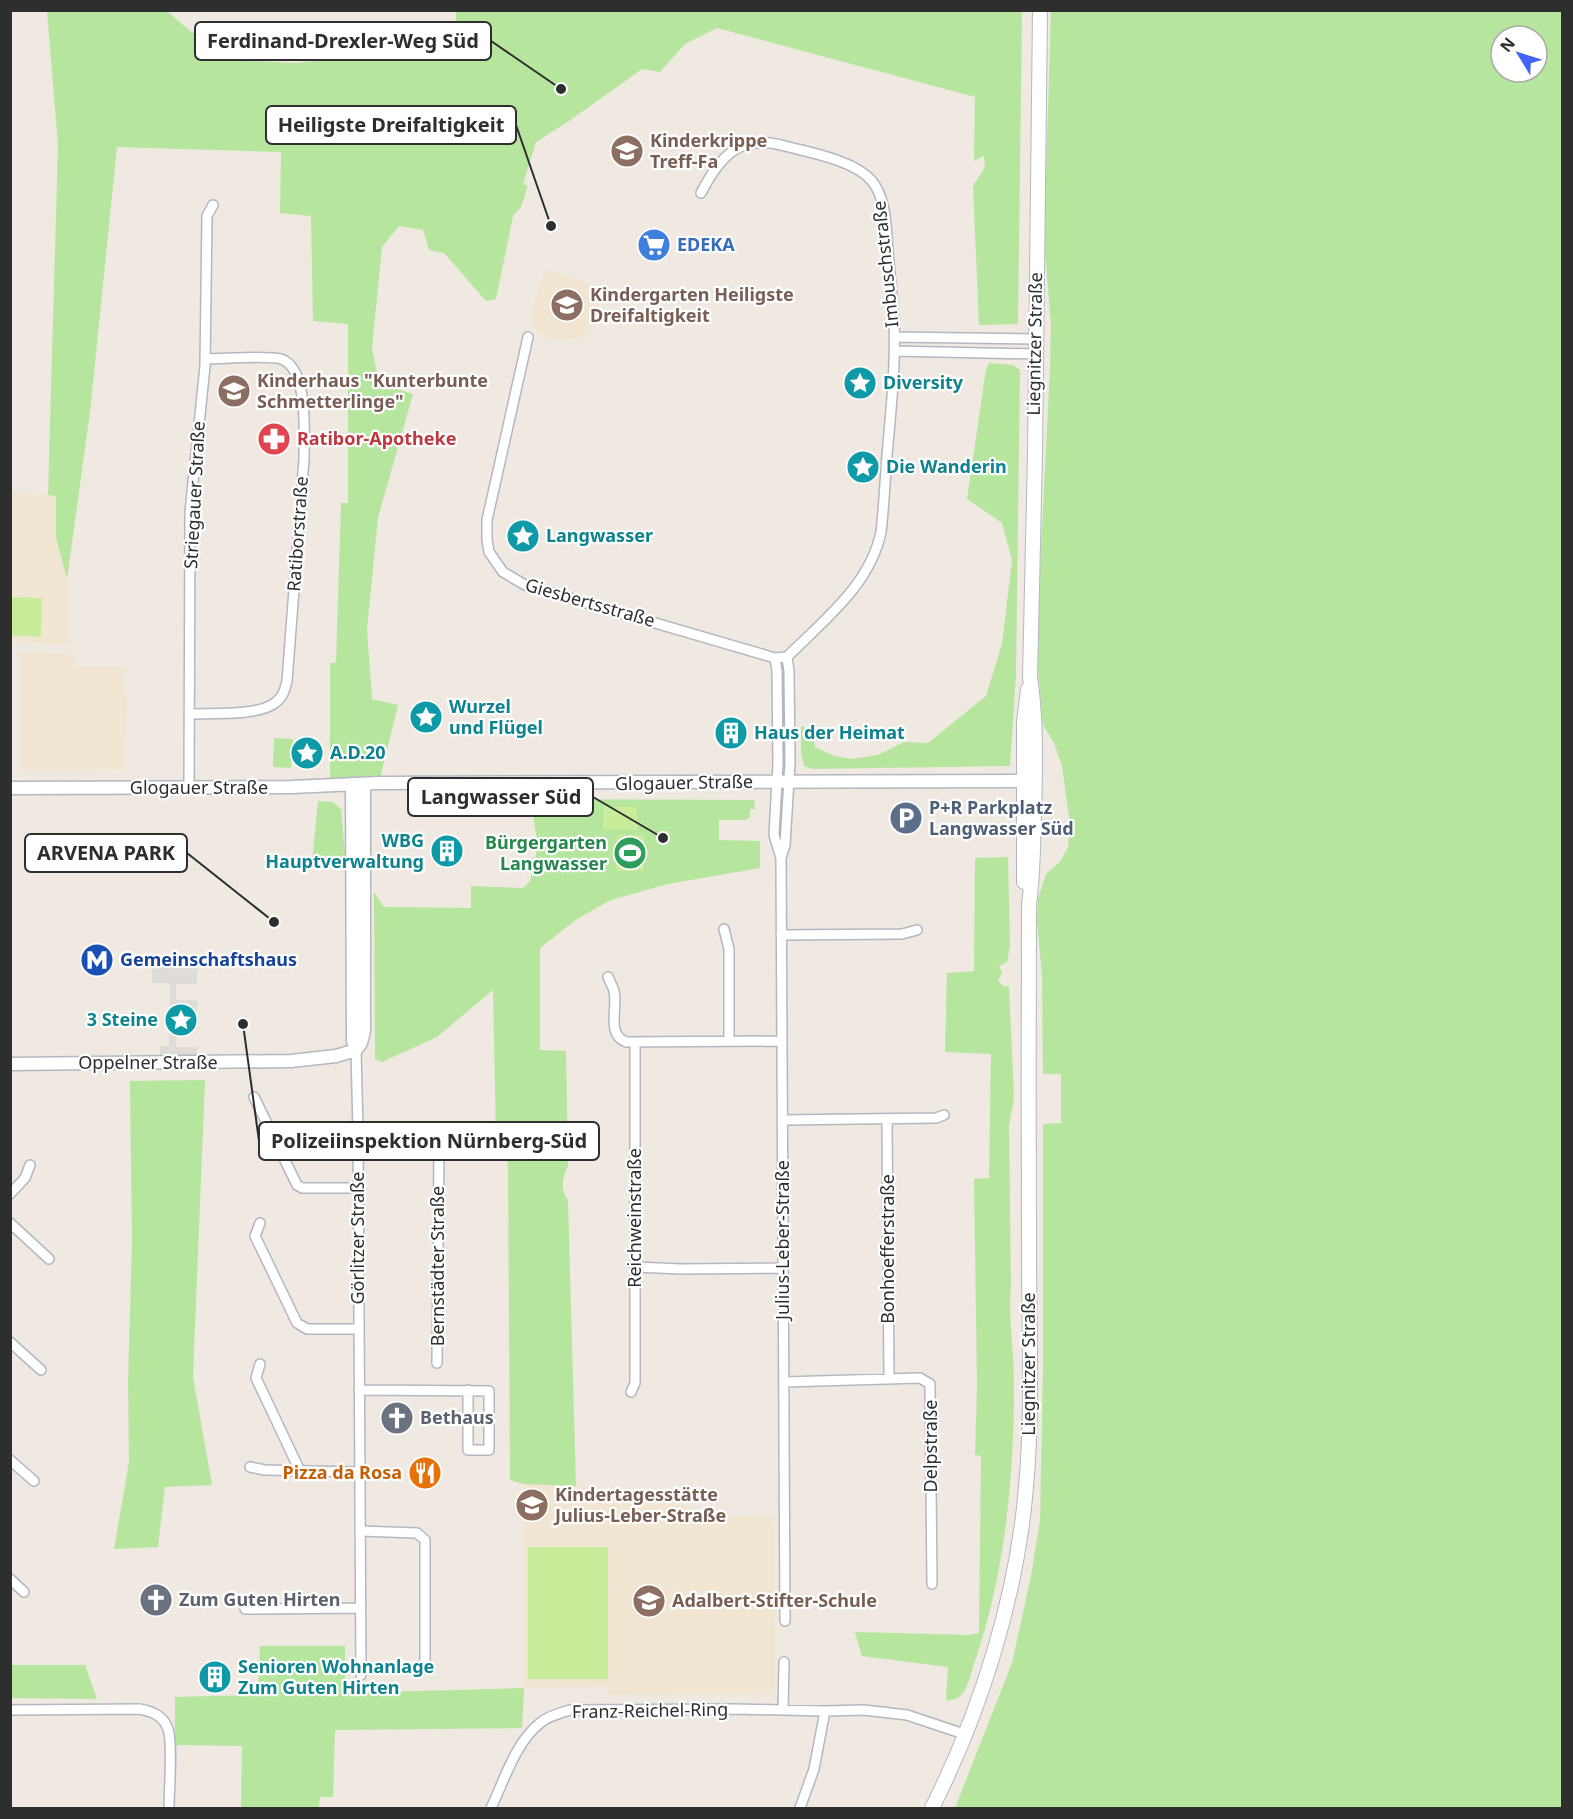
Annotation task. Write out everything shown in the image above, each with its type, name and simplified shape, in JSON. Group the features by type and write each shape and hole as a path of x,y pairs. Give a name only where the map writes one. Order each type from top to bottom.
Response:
{"main road":[{"name":"Liegnitzer Straße","path":"932,1809 987,1673 1010,1595 1021,1535 1026,1486 1030,1417 1029,905 1023,866 1029,781 1024,706 1030,677 1040,10"}],"street":[{"name":"Imbuschstraße","path":"701,193 712,171 735,148 746,143 762,141 846,164 866,175 878,191 884,215 894,351 879,545 857,586 787,657"},
{"name":"Striegauer Straße","path":"189,788 190,512 205,359 207,216 213,205"},
{"name":"Imbuschstraße","path":"894,337 1036,339"},
{"name":"Giesbertsstraße","path":"528,338 487,520 489,552 496,563 503,572 525,585 775,658"},
{"name":"Imbuschstraße","path":"894,351 1035,354"},
{"name":"Ratiborstraße","path":"191,714 260,710 275,704 284,694 287,681 304,459 299,378 292,366 278,358 205,359"},
{"path":"787,657 789,671 782,781 775,658 787,657"},
{"name":"Julius-Leber-Straße","path":"782,781 774,835 781,858 785,1621"},
{"name":"Glogauer Straße","path":"10,788 1029,781"},
{"name":"Görlitzer Straße","path":"358,784 364,1031 361,1043 356,1050 361,1675"},
{"path":"724,929 729,949 729,1040"},
{"path":"781,935 902,934 917,930"},
{"path":"608,977 615,992 615,1032 618,1039 635,1043 782,1041"},
{"name":"Reichweinstraße","path":"632,1392 635,1383 635,1043"},
{"name":"Oppelner Straße","path":"10,1064 262,1063 336,1056 356,1050"},
{"path":"254,1097 297,1185 302,1188 358,1188"},
{"path":"782,1120 936,1119 944,1115"},
{"name":"Bonhoefferstraße","path":"887,1119 889,1378"},
{"name":"Bernstädter Straße","path":"358,1132 428,1136 436,1142 439,1150 437,1363"},
{"path":"10,1194 25,1178 30,1165"},
{"path":"10,1223 49,1259"},
{"path":"260,1223 255,1236 297,1323 307,1329 359,1329"},
{"path":"635,1267 783,1268"},
{"path":"10,1342 41,1370"},
{"path":"260,1364 255,1378 300,1471"},
{"name":"Delpstraße","path":"784,1382 920,1378 930,1384 932,1390 930,1452 932,1584"},
{"path":"359,1390 468,1390 489,1390 489,1450 468,1450 468,1390"},
{"path":"10,1460 34,1481"},
{"path":"250,1467 265,1470 360,1472"},
{"path":"360,1531 417,1533 425,1540 425,1664"},
{"path":"10,1580 24,1592"},
{"path":"246,1609 360,1608"},
{"path":"783,1709 784,1662"},
{"name":"Franz-Reichel-Ring","path":"491,1809 522,1745 540,1723 570,1710 783,1709 886,1712 927,1720 964,1734"},
{"path":"10,1710 151,1710 161,1718 168,1729 170,1742 169,1809"},
{"path":"800,1809 814,1769 825,1711"}],"shaded area":[{"name":"Kindergarten Heiligste Dreifaltigkeit","path":"545,270 605,290 591,330 580,338 561,340 542,337 529,320"},
{"path":"10,493 56,496 56,537 67,579 68,645 11,641"},
{"path":"19,652 73,654 76,667 123,667 127,703 125,769 19,770"},
{"path":"152,965 197,965 197,984 176,984 176,1000 197,1000 197,1029 177,1029 176,1047 197,1047 197,1055 160,1055 160,1046 169,1046 170,983 152,983"},
{"name":"Adalbert-Stifter-Schule","path":"524,1484 612,1490 665,1500 714,1516 774,1517 775,1686 772,1694 608,1695 608,1687 524,1688"}],"green space":[{"path":"47,11 167,11 190,31 233,53 253,61 295,63 327,60 385,49 394,36 425,32 425,58 456,58 456,11 1022,11 1018,324 979,325 973,186 985,167 984,156 974,161 975,97 717,28 685,44 660,72 642,69 536,142 523,184 528,186 521,207 513,216 496,299 486,301 444,253 429,250 423,230 399,226 382,247 372,348 379,383 413,394 378,518 367,629 372,699 398,705 380,778 330,778 330,663 336,663 341,503 348,503 348,324 313,321 311,216 280,213 281,152 117,147 90,412 67,579 56,537 56,496 48,495 58,145"},
{"path":"1051,11 1562,11 1562,1808 955,1808 1012,1663 1031,1576 1040,1520 1043,1368 1043,1124 1061,1123 1061,1074 1043,1074 1042,976 1037,921 1038,899 1046,874 1060,862 1068,847 1070,824 1062,766 1054,743 1043,725 1038,669 1039,589 1051,325 1044,240"},
{"path":"989,363 1013,365 1020,370 1016,674 1010,766 812,769 804,766 801,753 801,726 812,729 815,747 834,756 852,759 878,755 904,742 928,743 986,696 1002,644 1012,560 1002,523 967,499 986,369"},
{"path":"10,597 42,598 41,637 11,635"},
{"path":"274,738 293,739 291,768 273,767"},
{"path":"526,799 754,800 755,809 750,809 750,817 746,820 719,820 719,840 760,841 760,868 668,884 611,900 577,919 540,948 540,1050 566,1051 568,1166 563,1183 568,1200 576,1486 524,1484 510,1480 508,1164 496,1140 493,990 437,1037 382,1062 375,1059 374,892 384,907 471,908 471,886 523,888 530,881 538,845 533,816 526,815"},
{"path":"318,801 333,802 341,809 346,865 312,864"},
{"path":"603,806 637,807 637,830 603,830"},
{"name":"Bürgergarten Langwasser","path":"617,835 644,835 643,871 616,871"},
{"path":"1008,857 1010,946 1007,962 999,966 1002,973 998,980 1003,986 1009,986 1014,1098 1009,1126 1010,1309 1014,1384 1010,1490 1000,1561 985,1630 965,1690 959,1697 946,1701 948,1667 862,1656 855,1632 968,1635 979,1633 981,1456 975,1455 977,1387 974,1179 989,1178 991,1054 945,1052 947,973 974,971 975,858"},
{"path":"205,1080 193,1377 212,1485 165,1487 158,1547 114,1549 129,1462 128,1381 132,1243 130,1081"},
{"path":"528,1547 608,1547 608,1679 528,1679"},
{"path":"260,1646 345,1646 345,1693 524,1688 522,1728 335,1730 333,1797 320,1797 319,1808 241,1808 242,1746 175,1745 175,1697 258,1695"},
{"path":"11,1665 85,1665 97,1699 11,1698"}],"place":[{"name":"Ferdinand-Drexler-Weg Süd","path":"561,89"},
{"name":"Kinderkrippe Treff-Fa","path":"627,151"},
{"name":"Heiligste Dreifaltigkeit","path":"551,226"},
{"name":"EDEKA","path":"654,245"},
{"name":"Kindergarten Heiligste Dreifaltigkeit","path":"567,305"},
{"name":"Diversity","path":"860,383"},
{"name":"Kinderhaus \"Kunterbunte Schmetterlinge\"","path":"234,391"},
{"name":"Ratibor-Apotheke","path":"274,439"},
{"name":"Die Wanderin","path":"863,467"},
{"name":"Langwasser","path":"523,536"},
{"name":"Wurzel und Flügel","path":"426,717"},
{"name":"Haus der Heimat","path":"731,733"},
{"name":"A.D.20","path":"307,753"},
{"name":"P+R Parkplatz Langwasser Süd","path":"906,818"},
{"name":"Langwasser Süd","path":"663,838"},
{"name":"WBG Hauptverwaltung","path":"447,851"},
{"name":"Bürgergarten Langwasser","path":"630,853"},
{"name":"ARVENA PARK","path":"274,922"},
{"name":"Gemeinschaftshaus","path":"97,960"},
{"name":"3 Steine","path":"181,1020"},
{"name":"Polizeiinspektion Nürnberg-Süd","path":"243,1024"},
{"name":"Bethaus","path":"397,1418"},
{"name":"Pizza da Rosa","path":"425,1473"},
{"name":"Kindertagesstätte Julius-Leber-Straße","path":"532,1505"},
{"name":"Zum Guten Hirten","path":"156,1600"},
{"name":"Adalbert-Stifter-Schule","path":"649,1601"},
{"name":"Senioren Wohnanlage Zum Guten Hirten","path":"215,1677"}]}
